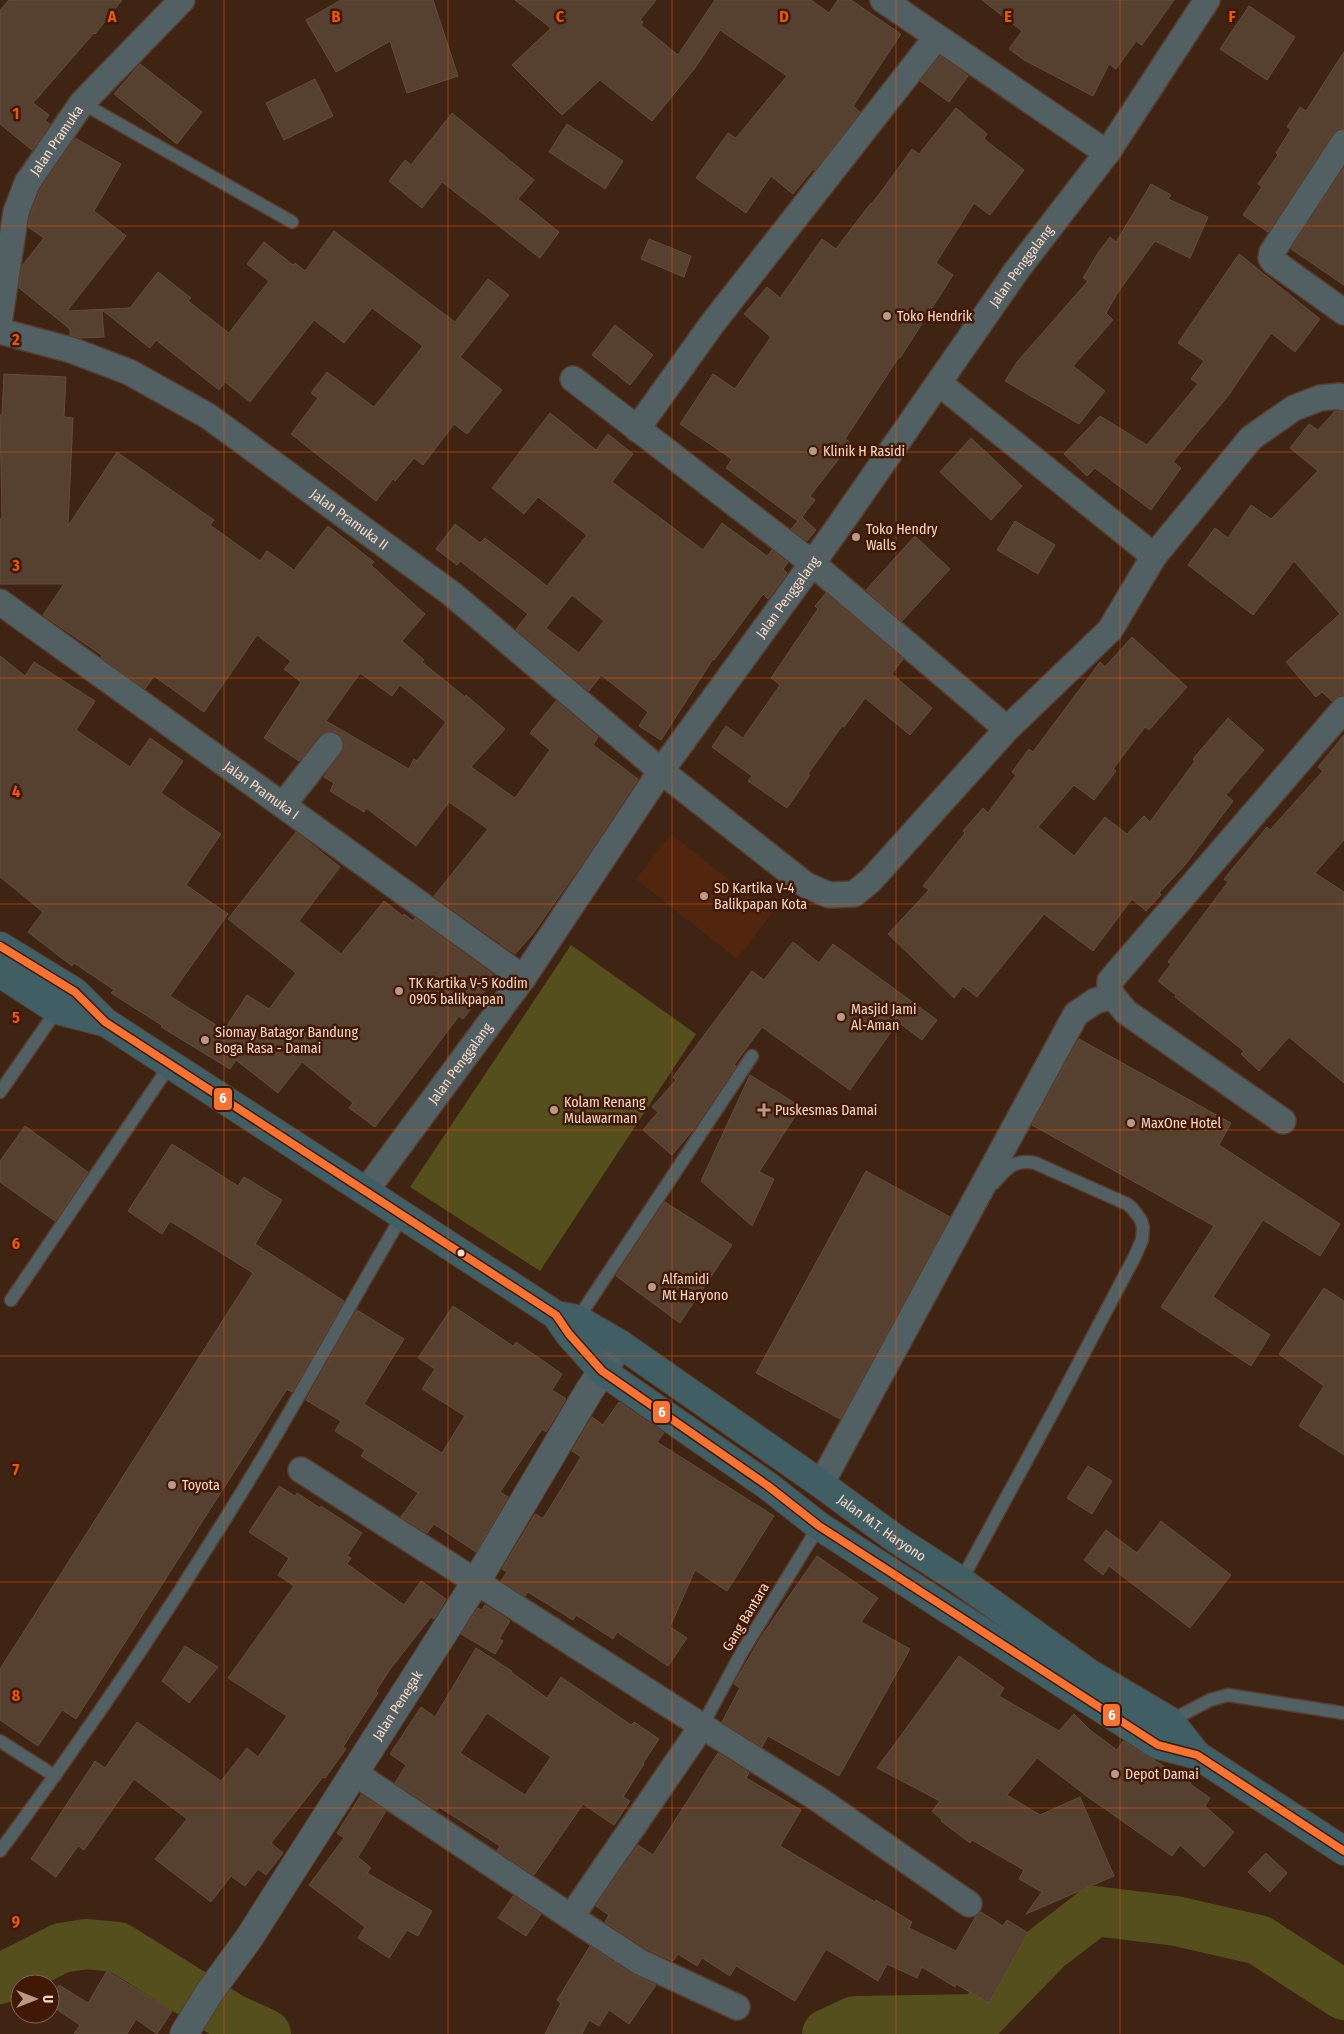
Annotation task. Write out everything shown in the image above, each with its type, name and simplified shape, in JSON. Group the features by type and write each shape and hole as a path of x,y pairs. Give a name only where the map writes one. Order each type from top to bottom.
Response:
{"main road":[{"name":"Jalan M.T. Haryono","path":"0,946 75,992 105,1022 364,1192 567,1322 620,1344 825,1486 896,1538 962,1581 1089,1673 1164,1733"},
{"name":"Jalan M.T. Haryono","path":"0,973 57,1010 105,1022"},
{"name":"Jalan M.T. Haryono","path":"567,1322 602,1371 768,1486 819,1526 1164,1733 1344,1851"}],"street":[{"name":"Jalan Pramuka","path":"0,317 16,212 27,183 82,103 182,0"},
{"path":"883,0 1107,153"},
{"name":"Jalan Penggalang","path":"364,1192 523,978 661,771 940,384 1017,270 1107,153 1207,0"},
{"path":"637,429 718,316 936,38"},
{"path":"1344,142 1272,252 1271,258 1344,312"},
{"name":"Jalan Pramuka II","path":"0,331 71,350 129,372 208,416 452,594 661,771 806,885 828,895 854,894 871,880 1007,729 1110,630 1154,556 1251,438 1294,408 1320,398 1340,396 1344,398"},
{"path":"573,379 812,563 1007,729"},
{"path":"940,384 1154,556"},
{"name":"Jalan Pramuka I","path":"0,602 523,978"},
{"path":"1283,1121 1126,1012 1110,993 1110,981 1344,710"},
{"path":"283,805 330,745"},
{"path":"825,1486 1076,1014 1095,1000 1113,996"},
{"name":"Jalan Penegak","path":"189,2026 209,1993 249,1938 353,1772 476,1582 620,1344"},
{"path":"301,1470 818,1799 969,1904"},
{"path":"571,1917 702,1726"},
{"path":"353,1772 640,1962 737,2007"}],"lane":[{"path":"82,103 292,222"},
{"path":"0,1092 57,1010"},
{"path":"567,1322 752,1056"},
{"path":"11,1300 170,1065"},
{"path":"825,1486 994,1183 1006,1170 1016,1163 1023,1161 1035,1163 1127,1204 1141,1220 1142,1240 1056,1408 962,1581"},
{"path":"0,1851 55,1776 146,1642 266,1451 402,1216"},
{"name":"Gang Bantara","path":"702,1726 742,1652 819,1526"},
{"path":"1164,1733 1210,1700 1228,1695 1344,1713"},
{"path":"0,1741 55,1776"}],"shaded area":[{"name":"SD Kartika V-4 Balikpapan Kota","path":"671,834 772,913 737,959 636,879"},
{"name":"Kolam Renang Mulawarman","path":"571,945 696,1034 540,1271 410,1187"}],"building":[{"path":"9,0 122,0 95,34 33,103 49,115 45,121 50,124 32,150 0,124 0,10"},
{"path":"341,0 433,0 458,76 407,93 390,41 336,72 306,20"},
{"path":"515,0 656,0 640,20 643,22 641,25 678,55 715,0 811,0 829,13 838,0 851,0 901,34 853,106 860,112 815,170 813,169 793,194 771,176 746,213 696,178 728,133 736,138 787,76 720,30 695,68 652,121 600,80 562,115 512,65 551,28"},
{"path":"982,0 1174,0 1142,45 1136,41 1116,69 1109,64 1093,96 1024,60 1009,49 1022,31"},
{"path":"1249,6 1295,37 1267,80 1220,49"},
{"path":"1344,52 1344,128 1337,129 1332,134 1268,232 1243,215 1262,187 1258,184 1278,155 1276,153 1291,129 1287,127 1300,107 1306,111"},
{"path":"940,56 968,76 949,102 920,81"},
{"path":"140,64 202,112 177,144 114,94"},
{"path":"315,79 333,116 284,140 266,103"},
{"path":"956,108 987,134 984,139 1024,170 990,215 974,203 936,263 953,275 845,439 851,443 810,496 815,500 802,517 816,530 807,541 791,529 798,521 726,468 732,459 680,424 713,374 735,389 771,337 744,314 767,287 780,298 822,239 836,249 912,149 919,154"},
{"path":"452,113 534,180 518,199 559,232 540,258 442,182 422,208 389,181 405,160 411,165"},
{"path":"567,124 623,161 605,189 549,152"},
{"path":"75,138 121,164 94,211 126,236 67,311 130,308 158,272 191,298 188,301 229,333 269,281 247,264 264,242 293,265 295,263 305,271 334,231 455,322 488,279 509,295 460,357 502,390 467,434 454,424 423,465 414,458 395,481 393,479 376,501 291,434 318,398 311,393 327,372 374,407 423,346 372,308 344,343 314,320 250,402 225,382 219,390 156,340 150,348 102,310 104,337 80,338 70,335 70,329 19,288 22,266 44,238 28,227 30,216 40,190"},
{"path":"1344,168 1344,285 1291,249"},
{"path":"1151,184 1171,195 1168,199 1208,217 1190,258 1155,241 1118,292 1106,313 1113,320 1073,366 1105,391 1079,424 1005,381 1017,362 1088,281 1083,278 1098,253 1110,237 1116,242"},
{"path":"649,239 691,256 684,277 641,259"},
{"path":"1239,254 1320,319 1295,352 1271,333 1228,396 1173,462 1181,468 1151,510 1095,468 1087,476 1064,454 1100,416 1147,445 1198,384 1191,379 1204,361 1178,343"},
{"path":"615,325 653,355 630,385 592,355"},
{"path":"4,374 66,377 64,417 73,418 68,526 117,452 214,520 210,525 260,561 267,551 294,570 328,526 374,562 371,565 425,614 402,641 424,660 422,662 465,697 466,695 505,729 471,767 515,798 550,750 530,733 556,701 598,737 593,745 638,779 532,935 515,954 434,896 488,829 449,802 416,846 366,808 364,812 330,791 334,783 324,777 344,747 343,739 338,733 332,731 324,732 299,761 264,738 301,682 284,669 291,661 257,635 204,712 154,676 145,689 101,657 103,656 43,615 64,584 0,584 0,519 2,519 0,415 2,415","holes":["360,673 392,696 400,685 446,722 417,761 414,759 409,769 326,721"]},
{"path":"1335,411 1344,412 1344,695 1332,701 1322,692 1316,697 1286,662 1340,614 1294,561 1253,615 1188,565 1215,528 1228,538 1251,505 1271,519 1318,471 1290,448 1309,424 1318,430"},
{"path":"550,413 596,450 608,434 633,454 612,482 703,550 722,523 767,556 772,550 788,563 783,569 787,573 768,599 763,594 713,659 661,740 639,726 648,712 601,675 589,691 516,629 528,614 460,561 457,565 436,549 455,524 480,543 485,538 547,586 587,535 538,497 524,514 492,488","holes":["572,595 604,621 579,653 546,628"]},
{"path":"971,438 1022,486 991,520 940,472"},
{"path":"1015,521 1055,545 1038,574 997,550"},
{"path":"915,536 950,569 902,621 866,590"},
{"path":"826,593 903,659 892,674 932,708 910,735 865,698 844,727 842,726 787,808 748,781 752,776 712,747 726,726 743,738 780,685 771,678 818,609 815,606"},
{"path":"1132,637 1187,687 1149,730 1145,727 1113,769 1116,771 1094,800 1074,785 1038,827 1074,856 1105,817 1127,834 1144,816 1150,822 1195,761 1193,759 1228,718 1264,750 1226,795 1233,801 1185,865 1159,893 1161,895 1146,911 1132,899 1093,951 1044,914 977,997 963,986 954,998 888,934 929,890 923,886 965,833 963,831 983,808 988,813 1016,775 1012,772 1029,749 1033,752 1100,662 1105,667"},
{"path":"0,656 25,676 34,662 95,701 76,730 130,767 150,738 183,761 161,793 221,834 186,885 228,914 170,996 224,1030 247,995 269,1009 296,973 228,919 296,832 340,867 299,921 341,954 384,901 403,916 404,914 413,921 415,918 496,977 463,1019 459,1016 375,1127 349,1108 353,1103 302,1062 278,1093 236,1060 230,1069 161,1027 163,1026 111,993 114,990 74,963 72,966 28,932 43,912 0,877"},
{"path":"1344,735 1344,840 1315,873 1344,892 1344,1083 1289,1037 1259,1071 1241,1054 1244,1051 1175,997 1176,995 1158,981 1171,964 1168,962 1228,882 1224,879 1267,827 1270,830 1323,771 1318,767"},
{"path":"793,942 819,963 833,944 937,1020 922,1040 898,1022 850,1090 762,1027 734,1065 736,1066 693,1130 672,1155 643,1130 658,1112 652,1107 676,1080 673,1077 752,971 764,980"},
{"path":"1079,1039 1231,1123 1219,1145 1340,1224 1320,1256 1263,1220 1213,1297 1270,1335 1251,1366 1161,1307 1214,1226 1032,1125"},
{"path":"750,1075 801,1107 759,1172 774,1179 752,1226 701,1181"},
{"path":"25,1126 88,1172 55,1221 0,1182 0,1161"},
{"name":"Toyota","path":"172,1144 238,1186 244,1177 282,1200 255,1244 344,1301 292,1392 287,1389 76,1719 62,1710 38,1746 0,1720 0,1669 253,1273 170,1221 162,1234 128,1211"},
{"path":"866,1171 950,1217 840,1419 756,1373"},
{"path":"665,1202 732,1245 680,1323 616,1276"},
{"path":"1324,1288 1344,1301 1344,1455 1299,1426 1324,1386 1279,1354"},
{"path":"453,1306 513,1346 516,1342 562,1374 552,1390 566,1399 546,1432 542,1429 500,1492 508,1497 476,1552 434,1524 427,1533 401,1517 418,1493 361,1456 365,1450 335,1431 341,1421 306,1400 357,1310 404,1339 364,1404 442,1453 465,1416 422,1389 435,1369 418,1358"},
{"path":"619,1402 664,1433 657,1442 774,1516 727,1591 695,1570 670,1627 687,1638 668,1666 617,1632 613,1639 576,1615 573,1620 528,1592 525,1596 501,1581 507,1572 502,1569 535,1514 542,1518 544,1517 581,1457 572,1451 592,1417 603,1425"},
{"path":"1088,1466 1112,1481 1092,1514 1067,1498"},
{"path":"279,1486 295,1496 297,1493 320,1508 321,1506 362,1533 347,1556 351,1558 347,1564 404,1605 421,1581 446,1599 434,1619 431,1617 391,1668 376,1691 378,1693 343,1747 346,1749 325,1778 323,1777 271,1843 283,1853 266,1875 258,1869 245,1886 231,1876 211,1902 155,1859 187,1819 134,1779 84,1850 78,1846 56,1877 31,1859 95,1761 105,1768 137,1722 221,1781 247,1748 258,1757 287,1716 228,1678 294,1586 278,1575 289,1558 249,1532"},
{"path":"1161,1521 1231,1575 1190,1628 1109,1566 1103,1575 1084,1560 1106,1530 1137,1553"},
{"path":"817,1556 878,1598 861,1622 910,1649 839,1776 768,1736 762,1747 722,1722 740,1688 734,1684 735,1682 763,1634"},
{"path":"485,1605 510,1621 499,1639 503,1641 495,1654 461,1634 478,1608 482,1610"},
{"path":"185,1646 218,1667 189,1703 162,1681"},
{"path":"476,1648 512,1671 547,1698 561,1677 631,1725 634,1722 659,1739 623,1797 630,1801 614,1825 583,1804 534,1875 497,1851 500,1846 439,1807 437,1810 395,1783 406,1765 390,1754 421,1707 435,1717","holes":["487,1713 551,1757 525,1795 460,1753"]},
{"path":"959,1656 1004,1688 999,1696 1059,1731 1074,1714 1090,1730 1117,1750 1123,1741 1191,1783 1210,1798 1205,1806 1234,1832 1204,1867 1180,1845 1172,1856 1088,1797 1037,1758 1007,1795 1040,1815 1080,1797 1114,1876 1026,1914 1042,1892 1019,1879 1024,1870 972,1840 970,1843 941,1821 932,1811 940,1801 877,1768"},
{"path":"718,1753 749,1773 746,1778 801,1810 780,1846 912,1922 909,1928 956,1951 976,1916 981,1912 1003,1926 1007,1920 1028,1933 989,2003 956,1984 955,1987 922,1967 917,1978 887,1964 878,1981 826,1949 795,2001 736,1966 730,1976 702,1958 697,1966 678,1954 673,1961 647,1949 605,1922 609,1915 596,1906 638,1845 653,1855"},
{"path":"361,1795 386,1811 358,1857 371,1868 367,1873 432,1911 418,1936 407,1930 389,1958 358,1938 365,1927 309,1885 344,1838 337,1833"},
{"path":"1266,1853 1287,1873 1270,1892 1248,1872"},
{"path":"513,1896 541,1914 526,1936 498,1918"},
{"path":"590,1946 632,1974 656,1985 629,2024 609,2010 599,2026 589,2020 582,2034 545,2034 561,2003 557,2000"},
{"path":"107,1971 172,2011 157,2034 136,2019 127,2034 74,2034 80,2025 60,2012 60,1986 88,2003"}],"waterway":[{"path":"827,2034 855,2021 978,2019 1047,1948 1095,1911 1176,1921 1259,1940 1344,1995"},
{"path":"0,1979 61,1948 86,1944 118,1947 231,2018 266,2034"}],"transit line":[{"name":"6","path":"0,946 75,992 105,1022 556,1315 569,1334 602,1371 768,1486 819,1526 1158,1745 1197,1755 1344,1851"}],"place":[{"name":"Toko Hendrik","path":"887,316"},
{"name":"Klinik H Rasidi","path":"813,451"},
{"name":"Toko Hendry Walls","path":"856,537"},
{"name":"SD Kartika V-4 Balikpapan Kota","path":"704,896"},
{"name":"TK Kartika V-5 Kodim 0905 balikpapan","path":"399,991"},
{"name":"Masjid Jami Al-Aman","path":"841,1017"},
{"name":"Siomay Batagor Bandung Boga Rasa - Damai","path":"205,1040"},
{"name":"Kolam Renang Mulawarman","path":"554,1110"},
{"name":"Puskesmas Damai","path":"764,1110"},
{"name":"MaxOne Hotel","path":"1131,1123"},
{"name":"Alfamidi Mt Haryono","path":"652,1287"},
{"name":"Toyota","path":"172,1485"},
{"name":"Depot Damai","path":"1115,1774"}]}
